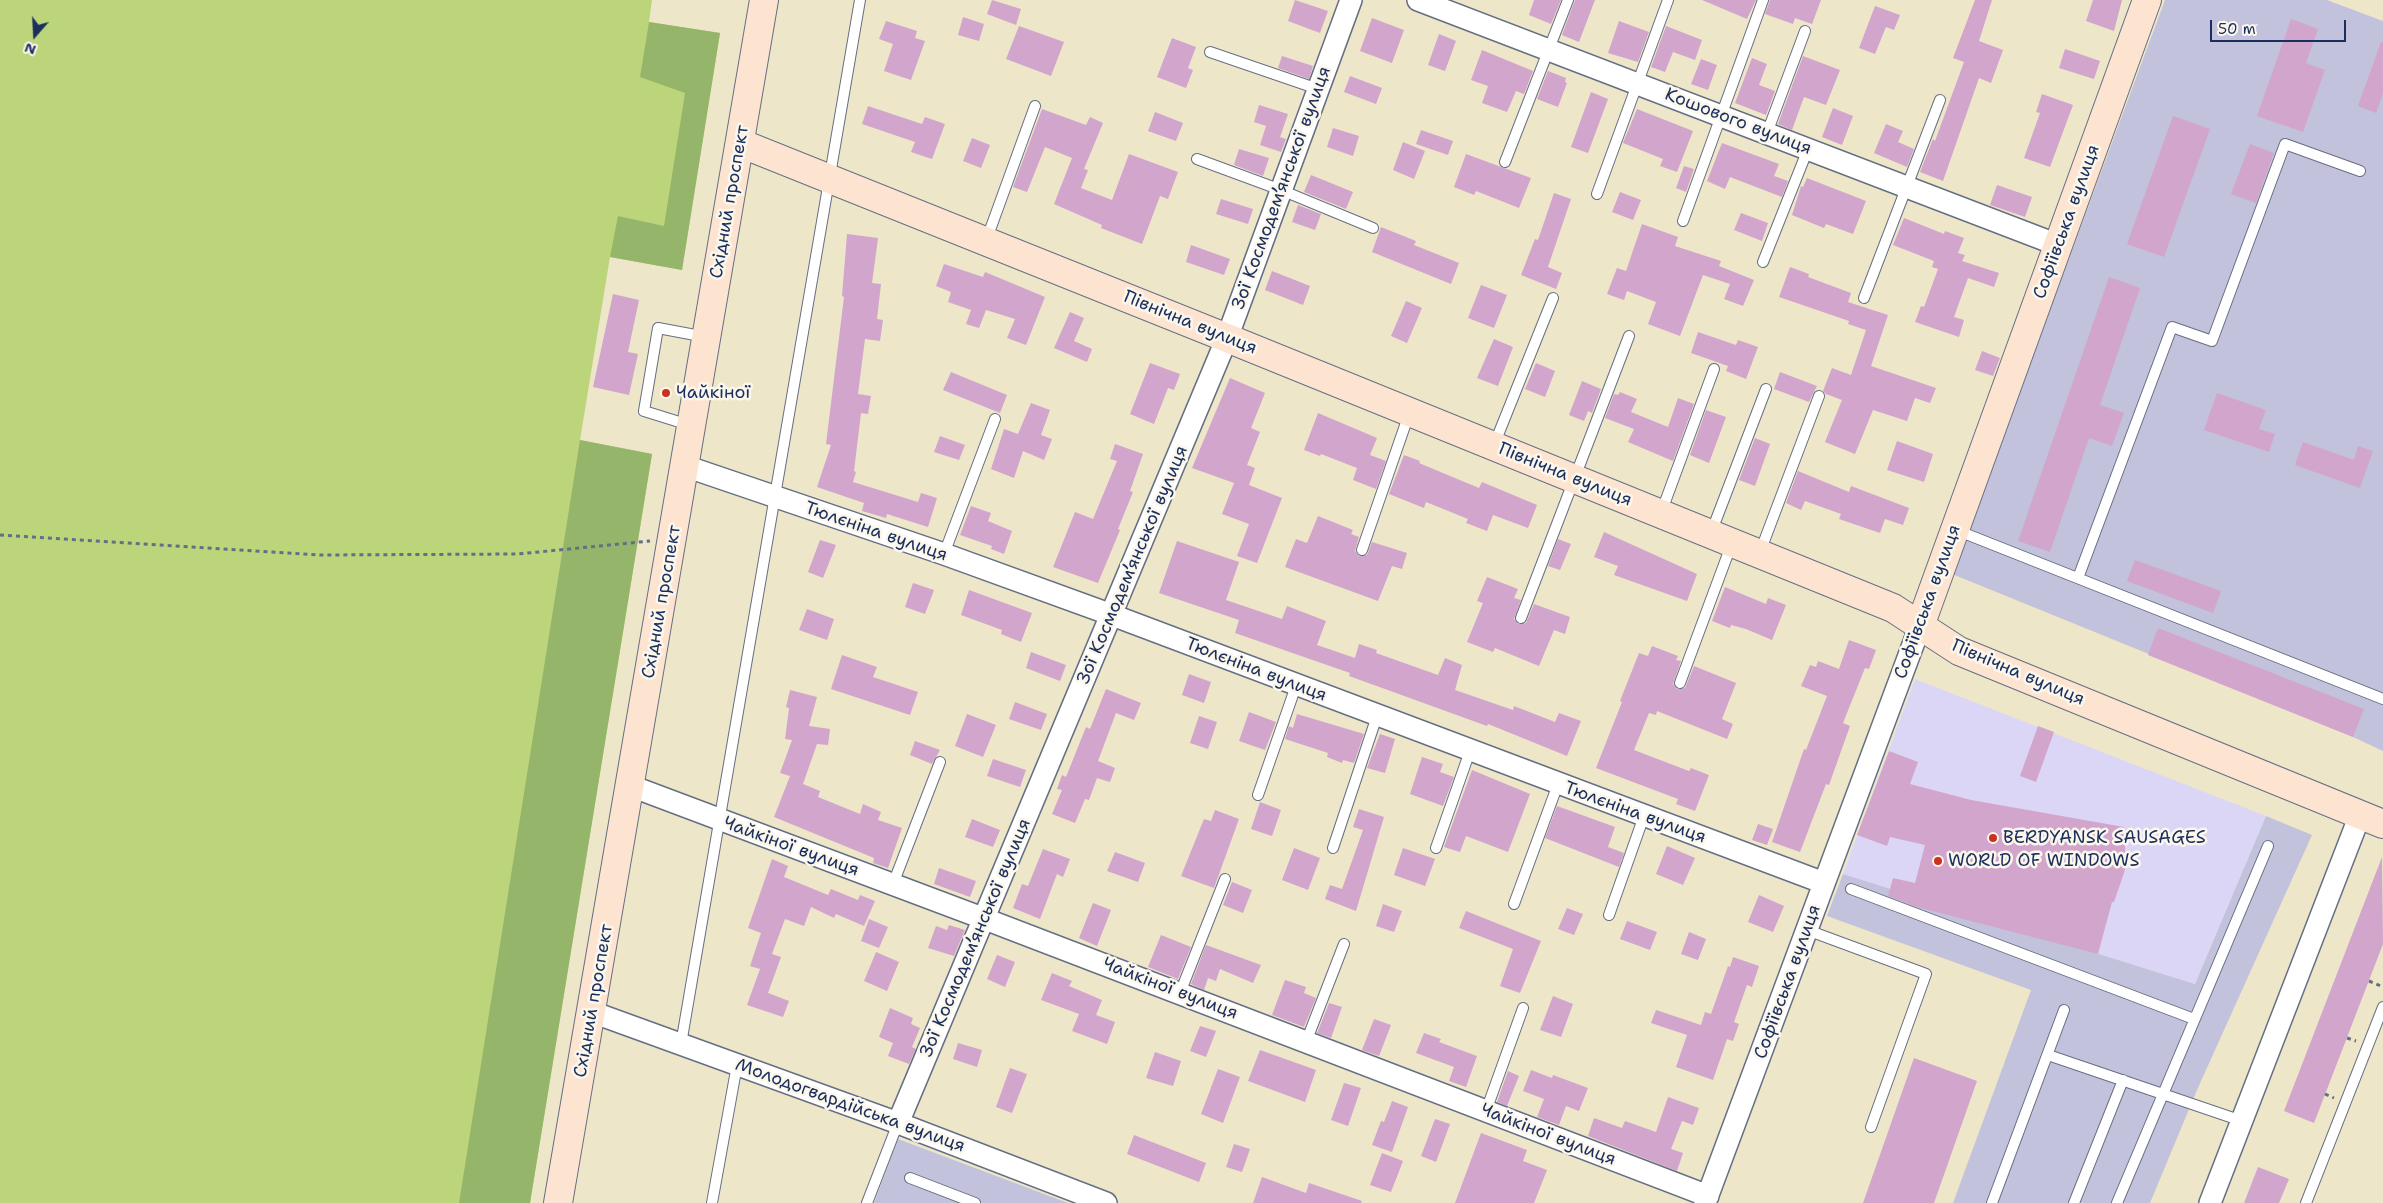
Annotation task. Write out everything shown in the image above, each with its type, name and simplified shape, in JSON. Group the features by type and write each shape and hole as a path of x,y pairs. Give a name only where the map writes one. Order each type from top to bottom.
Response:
{"street":[{"name":"Східний проспект","path":"558,1203 631,786 764,0"},
{"name":"Зої Космодем’янської вулиця","path":"898,1123 1227,338 1351,0"},
{"name":"Кошового вулиця","path":"1418,0 2058,245"},
{"name":"Софіївська вулиця","path":"1707,1200 1920,626 2147,0"},
{"name":"Північна вулиця","path":"740,143 1892,608 1959,651 2372,820"},
{"name":"Тюлєніна вулиця","path":"685,466 944,554 1112,615 1296,686 1824,883"},
{"name":"Чайкіної вулиця","path":"631,786 1180,993 1486,1111 1707,1200"},
{"path":"2210,1203 2242,1121 2372,820"},
{"name":"Молодогвардійська вулиця","path":"592,1012 898,1123 1106,1203"}],"lane":[{"path":"681,1044 860,0"},
{"path":"1505,162 1568,0"},
{"path":"1596,194 1668,0"},
{"path":"1683,221 1763,0"},
{"path":"1767,133 1805,31"},
{"path":"1210,52 1318,89"},
{"path":"1864,298 1940,100"},
{"path":"986,241 1035,106"},
{"path":"2078,578 2172,327 2212,341 2285,144 2360,170"},
{"path":"1763,262 1808,149"},
{"path":"1197,159 1281,190 1373,228"},
{"path":"1494,446 1553,298"},
{"path":"692,426 644,411 658,328 707,337"},
{"path":"1521,618 1629,336"},
{"path":"1660,514 1714,369"},
{"path":"1680,683 1766,389"},
{"path":"1759,554 1819,396"},
{"path":"1362,550 1410,412"},
{"path":"944,554 995,419"},
{"path":"1955,529 2383,699"},
{"path":"1258,795 1296,686"},
{"path":"1333,848 1377,716"},
{"path":"1436,848 1470,751"},
{"path":"893,884 940,762"},
{"path":"1514,904 1558,784"},
{"path":"1609,916 1644,816"},
{"path":"2117,1203 2268,846"},
{"path":"1180,993 1225,879"},
{"path":"1851,889 2194,1019"},
{"path":"1807,930 1926,974 1871,1127"},
{"path":"1306,1042 1344,944"},
{"path":"2306,1203 2383,1007"},
{"path":"1486,1111 1523,1008"},
{"path":"1992,1203 2064,1010"},
{"path":"2048,1055 2242,1121"},
{"path":"712,1203 737,1065"},
{"path":"2074,1203 2123,1080"},
{"path":"866,1203 898,1123"},
{"path":"910,1178 975,1203"}],"path":[{"path":"0,535 321,555 518,554 673,538"},
{"path":"2369,981 2383,987"}],"shaded area":[{"path":"2165,0 2327,0 2383,21 2383,751 2353,737 1952,574"},
{"path":"1915,679 2266,816 2195,984 1843,874"},
{"path":"2266,816 2312,835 2197,1090 2150,1203 1953,1203 2031,990 1827,916 1843,874 2195,984"},
{"path":"898,1139 1068,1203 874,1203"}],"green space":[{"path":"0,0 652,0 649,22 720,33 682,270 610,257 580,440 652,454 530,1203 0,1203"},
{"path":"649,22 720,33 682,270 610,257 618,216 664,226 685,93 640,77"},
{"path":"580,440 652,454 530,1203 459,1203"}],"building":[{"path":"992,0 1021,9 1016,25 987,14"},
{"path":"1295,0 1328,11 1320,33 1288,21"},
{"path":"1534,0 1561,0 1551,24 1529,15"},
{"path":"1575,0 1595,0 1579,42 1562,35"},
{"path":"1702,0 1756,0 1747,19"},
{"path":"1770,0 1821,0 1812,24 1795,18 1793,24 1765,14"},
{"path":"1975,0 1992,0 1979,41 2003,50 1991,83 1979,78 1943,181 1920,172 1933,139 1935,141 1964,62 1953,58"},
{"path":"2093,0 2122,0 2114,31 2086,21"},
{"path":"1875,6 1900,15 1894,30 1886,27 1875,54 1859,48"},
{"path":"963,17 984,24 979,41 958,35"},
{"path":"1372,18 1404,30 1392,63 1360,51"},
{"path":"2291,19 2318,29 2306,63 2325,70 2303,132 2257,116"},
{"path":"886,21 917,31 915,38 925,41 911,80 884,71 893,44 879,39"},
{"path":"1619,21 1649,32 1638,62 1608,53"},
{"path":"1019,26 1064,42 1051,76 1006,59"},
{"path":"1666,26 1702,40 1695,60 1673,52 1665,72 1651,67"},
{"path":"1439,34 1456,41 1445,71 1428,65"},
{"path":"1172,38 1196,47 1188,68 1193,70 1186,88 1157,77"},
{"path":"2381,42 2383,42 2383,93 2376,113 2358,106"},
{"path":"2065,49 2100,61 2094,79 2059,68"},
{"path":"1482,50 1533,71 1524,94 1516,91 1507,112 1482,103 1488,86 1471,80"},
{"path":"1282,56 1313,66 1309,79 1278,68"},
{"path":"1803,56 1840,70 1826,105 1804,97 1792,130 1778,124"},
{"path":"1752,58 1767,64 1759,85 1775,91 1766,115 1735,103"},
{"path":"1701,59 1717,65 1708,90 1691,84"},
{"path":"1548,71 1566,78 1565,82 1567,83 1558,107 1537,99"},
{"path":"1350,76 1382,88 1376,104 1344,92"},
{"path":"1591,92 1608,99 1588,153 1571,147"},
{"path":"2042,94 2073,105 2050,167 2024,158 2040,113 2036,112"},
{"path":"1259,105 1288,114 1280,137 1286,139 1281,152 1260,145 1266,126 1254,122"},
{"path":"868,106 922,124 925,117 945,124 932,159 911,152 915,142 862,124"},
{"path":"1833,108 1853,116 1842,145 1822,137"},
{"path":"1042,109 1086,125 1090,117 1103,123 1084,169 1088,170 1081,188 1112,200 1129,154 1178,172 1168,199 1160,196 1142,244 1101,228 1102,225 1054,204 1072,158 1045,147 1027,192 1013,187"},
{"path":"1637,109 1693,131 1677,172 1660,166 1663,159 1623,143"},
{"path":"1155,112 1183,123 1176,141 1148,131"},
{"path":"2173,116 2210,129 2164,257 2127,244"},
{"path":"1886,124 1903,131 1898,142 1914,149 1907,167 1874,153"},
{"path":"1333,128 1359,136 1353,156 1327,147"},
{"path":"1421,130 1453,141 1448,155 1416,144"},
{"path":"972,138 990,145 981,168 963,161"},
{"path":"1403,142 1425,151 1414,179 1393,170"},
{"path":"1722,143 1779,164 1774,176 1788,181 1782,197 1730,177 1725,189 1707,181"},
{"path":"2250,144 2274,153 2256,203 2231,194"},
{"path":"1239,149 1269,158 1263,176 1234,165"},
{"path":"1466,154 1531,178 1519,208 1476,191 1474,195 1454,187"},
{"path":"1684,166 1694,169 1686,192 1676,188"},
{"path":"1311,175 1353,192 1346,209 1304,192"},
{"path":"1807,178 1866,201 1853,234 1826,224 1824,228 1792,215 1801,186 1803,187"},
{"path":"1997,185 2032,197 2025,217 1990,205"},
{"path":"1620,192 1641,200 1633,220 1612,212"},
{"path":"1554,193 1571,199 1548,267 1562,273 1556,289 1521,275 1535,239 1538,240"},
{"path":"1221,199 1253,209 1248,224 1216,214"},
{"path":"1298,205 1321,214 1315,230 1292,222"},
{"path":"1741,213 1768,223 1762,241 1734,230"},
{"path":"1904,218 1944,234 1945,231 1964,238 1958,253 1965,255 1962,261 1999,273 1994,287 1968,278 1954,317 1964,320 1959,337 1915,322 1921,306 1924,307 1938,269 1932,267 1934,261 1893,245"},
{"path":"1642,224 1678,237 1675,246 1721,261 1719,266 1754,280 1743,306 1724,299 1730,284 1703,275 1680,336 1648,324 1656,302 1627,291 1624,300 1607,294 1617,268 1626,271"},
{"path":"1381,227 1416,241 1414,245 1459,263 1451,284 1372,252"},
{"path":"847,234 878,238 872,283 881,284 877,319 883,320 880,341 865,339 858,394 871,396 868,414 861,413 854,471 856,472 853,482 918,502 921,493 937,498 928,527 887,514 886,518 862,511 864,503 817,487 831,445 826,444 844,297 842,296"},
{"path":"1191,245 1230,259 1224,275 1186,262"},
{"path":"944,264 983,277 985,272 1045,297 1026,345 1007,338 1015,319 986,310 979,328 966,324 971,310 948,302 951,292 936,286"},
{"path":"1790,267 1809,274 1808,277 1851,293 1848,302 1888,315 1871,366 1936,388 1930,403 1915,398 1907,421 1873,410 1855,454 1825,442 1842,400 1823,391 1832,368 1851,375 1866,330 1848,324 1849,321 1779,297"},
{"path":"1272,271 1310,286 1303,305 1265,290"},
{"path":"2109,277 2140,288 2100,405 2124,413 2112,446 2089,438 2050,552 2018,541"},
{"path":"1481,285 1507,295 1494,328 1468,318"},
{"path":"613,294 639,300 628,352 638,354 629,395 593,387"},
{"path":"1406,301 1422,308 1407,343 1391,336"},
{"path":"1070,312 1084,318 1074,341 1092,349 1087,362 1054,348"},
{"path":"1698,332 1736,345 1738,340 1758,347 1746,379 1726,371 1728,366 1691,353"},
{"path":"1494,339 1513,347 1498,386 1477,378"},
{"path":"1982,351 2000,358 1993,376 1975,370"},
{"path":"1150,363 1180,374 1174,390 1168,388 1154,424 1130,414"},
{"path":"1536,363 1555,371 1545,397 1525,389"},
{"path":"951,372 1007,395 1000,413 943,390"},
{"path":"1780,372 1817,386 1809,402 1774,389"},
{"path":"1230,378 1265,393 1251,428 1260,432 1247,465 1255,468 1249,485 1282,498 1257,563 1237,556 1249,524 1222,514 1234,483 1192,468"},
{"path":"1582,381 1601,389 1592,413 1588,411 1584,421 1569,415"},
{"path":"1620,392 1637,399 1631,412 1668,427 1678,398 1694,404 1673,461 1628,442 1634,429 1605,418 1614,394 1618,395"},
{"path":"2217,393 2266,410 2259,429 2275,434 2269,452 2204,430"},
{"path":"1031,403 1050,410 1041,435 1052,439 1044,460 1023,451 1014,478 991,469 1004,429 1018,434"},
{"path":"1706,410 1726,417 1709,463 1690,455"},
{"path":"1318,413 1377,438 1370,455 1386,461 1376,489 1353,480 1357,468 1321,454 1320,456 1304,450"},
{"path":"940,436 965,445 959,460 934,452"},
{"path":"1755,438 1770,444 1755,486 1739,480"},
{"path":"1897,441 1933,454 1924,482 1887,470"},
{"path":"2303,442 2354,460 2358,446 2373,451 2360,488 2295,465"},
{"path":"1115,444 1143,454 1130,491 1133,492 1118,529 1120,530 1098,583 1053,567 1075,512 1093,519 1117,461 1110,459"},
{"path":"1404,455 1479,488 1482,482 1537,505 1528,528 1493,515 1487,531 1466,523 1468,519 1426,502 1424,508 1389,494"},
{"path":"1798,471 1849,492 1851,486 1909,508 1903,525 1885,519 1880,533 1839,519 1841,514 1805,501 1801,510 1786,503"},
{"path":"971,506 991,513 988,521 1012,531 1004,554 991,549 992,546 960,535"},
{"path":"1318,516 1353,530 1351,534 1359,537 1355,551 1359,556 1367,555 1372,542 1407,553 1402,569 1392,566 1378,601 1285,567 1296,539 1307,543"},
{"path":"1604,532 1697,574 1687,601 1614,575 1618,566 1594,557"},
{"path":"1558,539 1571,544 1560,570 1548,566"},
{"path":"820,540 836,545 823,578 808,572"},
{"path":"1177,541 1239,562 1226,600 1282,619 1287,606 1326,621 1317,645 1355,658 1359,644 1377,650 1376,653 1438,675 1445,658 1462,665 1455,690 1513,710 1514,706 1555,722 1559,713 1581,721 1567,756 1488,724 1487,726 1349,676 1350,673 1235,633 1239,620 1159,593"},
{"path":"2135,560 2221,591 2213,613 2127,581"},
{"path":"1487,577 1518,589 1514,598 1521,600 1514,619 1518,624 1526,623 1534,604 1570,617 1565,634 1554,630 1539,666 1495,648 1493,652 1467,642 1483,603 1477,601"},
{"path":"913,583 934,590 925,614 905,607"},
{"path":"1725,587 1766,604 1768,598 1786,605 1772,640 1746,629 1731,625 1730,628 1712,621"},
{"path":"969,590 1032,613 1021,642 1001,634 1002,630 961,615"},
{"path":"807,609 834,619 827,640 799,630"},
{"path":"2158,628 2364,709 2353,737 2148,655"},
{"path":"1849,640 1876,650 1869,669 1865,668 1843,723 1850,726 1829,785 1826,784 1800,852 1772,842 1804,749 1806,750 1827,696 1801,686 1810,665 1816,667 1818,661 1839,669"},
{"path":"1652,646 1678,656 1676,660 1681,661 1673,684 1677,689 1685,688 1694,666 1736,683 1722,719 1733,724 1727,739 1657,711 1656,715 1649,713 1634,750 1689,771 1691,768 1709,775 1695,811 1676,804 1678,799 1596,768 1639,653 1648,656"},
{"path":"1031,652 1066,665 1060,681 1026,668"},
{"path":"842,655 877,667 873,677 918,692 910,715 831,689"},
{"path":"1189,674 1211,682 1204,703 1182,695"},
{"path":"1106,689 1141,703 1134,720 1116,713 1098,761 1115,768 1110,782 1097,778 1089,800 1085,799 1075,823 1052,814 1062,790 1057,789 1062,775 1066,777 1086,727 1090,729"},
{"path":"790,690 817,697 809,726 830,729 828,745 817,744 803,784 820,791 818,797 860,814 863,804 881,812 878,820 902,828 888,868 873,863 874,858 774,817 790,776 780,773 792,740 785,739 789,708 786,707"},
{"path":"1015,702 1047,714 1041,730 1009,719"},
{"path":"1249,712 1276,722 1265,750 1239,741"},
{"path":"967,714 996,725 983,757 955,746"},
{"path":"1297,714 1364,734 1354,763 1343,760 1342,763 1327,757 1328,753 1285,739 1289,726 1293,728"},
{"path":"1199,716 1217,722 1208,749 1190,743"},
{"path":"2038,726 2054,732 2036,782 2020,776"},
{"path":"1380,734 1395,739 1385,773 1367,768"},
{"path":"915,741 940,750 932,764 910,755"},
{"path":"1889,751 1918,762 1910,784 1971,800 2124,827 2126,867 2114,902 2112,902 2098,954 1917,907 1888,896 1893,878 1915,883 1925,845 1890,837 1887,846 1857,835"},
{"path":"1422,757 1443,764 1440,772 1454,777 1443,806 1410,794"},
{"path":"993,759 1026,770 1020,787 987,776"},
{"path":"1472,770 1530,794 1508,852 1466,836 1460,852 1444,847"},
{"path":"1260,802 1281,810 1272,836 1251,829"},
{"path":"1557,806 1615,827 1608,847 1624,853 1619,867 1545,838"},
{"path":"1359,809 1384,817 1356,911 1325,899 1330,885 1342,889 1363,830 1353,827"},
{"path":"1215,810 1239,819 1214,888 1181,876 1204,819 1211,821"},
{"path":"972,819 1000,830 993,847 965,837"},
{"path":"1758,824 1773,829 1767,845 1752,840"},
{"path":"1667,846 1695,858 1683,885 1656,874"},
{"path":"1294,848 1320,858 1308,890 1282,880"},
{"path":"1403,848 1435,859 1425,886 1394,875"},
{"path":"1043,849 1070,859 1063,877 1057,874 1040,919 1013,908 1022,884 1028,886"},
{"path":"1115,852 1145,863 1138,882 1107,871"},
{"path":"2382,857 2383,944 2314,1123 2284,1111"},
{"path":"772,859 788,866 784,877 828,895 831,889 858,900 860,895 875,901 864,926 836,914 834,918 811,907 804,926 785,919 772,954 781,957 768,993 789,1001 783,1017 747,1005 760,969 750,966 761,933 748,928"},
{"path":"939,868 976,881 970,897 934,884"},
{"path":"1232,882 1252,890 1243,913 1223,905"},
{"path":"1759,895 1784,906 1773,932 1748,922"},
{"path":"1093,903 1111,910 1097,946 1079,938"},
{"path":"1383,904 1402,911 1394,932 1376,926"},
{"path":"1567,908 1583,914 1574,935 1558,929"},
{"path":"1466,911 1541,941 1520,993 1500,986 1513,949 1459,928"},
{"path":"869,919 888,927 879,948 861,941"},
{"path":"1627,921 1657,932 1650,950 1620,939"},
{"path":"949,925 965,930 954,956 928,948 936,926 947,930"},
{"path":"1689,932 1706,939 1698,960 1681,954"},
{"path":"1161,935 1191,947 1178,979 1148,967"},
{"path":"1206,945 1261,965 1253,983 1220,969 1216,981 1208,978 1204,990 1191,984"},
{"path":"876,952 899,962 887,991 864,981"},
{"path":"997,955 1015,962 1005,987 987,979"},
{"path":"1733,957 1759,966 1752,987 1747,985 1734,1022 1739,1024 1733,1041 1727,1039 1713,1080 1676,1067 1687,1035 1651,1023 1656,1010 1701,1025 1705,1012 1711,1014"},
{"path":"1052,973 1072,981 1069,986 1102,1000 1096,1015 1115,1022 1107,1044 1072,1031 1079,1014 1041,1000"},
{"path":"1285,980 1306,987 1304,993 1316,998 1304,1027 1272,1015"},
{"path":"1553,996 1573,1004 1561,1037 1540,1030"},
{"path":"1329,1003 1342,1007 1331,1038 1317,1033"},
{"path":"890,1008 913,1018 911,1024 920,1028 912,1047 916,1049 909,1064 888,1056 893,1043 879,1037"},
{"path":"1374,1019 1391,1025 1379,1056 1362,1050"},
{"path":"1200,1026 1216,1031 1206,1057 1190,1051"},
{"path":"1424,1033 1441,1039 1439,1042 1477,1056 1466,1087 1449,1081 1454,1067 1416,1053"},
{"path":"958,1043 982,1050 977,1067 953,1059"},
{"path":"1260,1050 1316,1070 1305,1102 1248,1081"},
{"path":"1155,1052 1181,1061 1173,1086 1146,1078"},
{"path":"1914,1058 1977,1081 1934,1203 1863,1203"},
{"path":"1010,1068 1027,1074 1012,1113 996,1107"},
{"path":"1218,1069 1240,1077 1223,1123 1201,1114"},
{"path":"1531,1070 1552,1078 1553,1075 1588,1088 1579,1111 1566,1106 1559,1125 1537,1117 1544,1099 1523,1091"},
{"path":"1508,1071 1519,1076 1507,1106 1497,1102"},
{"path":"1344,1083 1361,1088 1348,1126 1331,1120"},
{"path":"1668,1097 1699,1108 1693,1125 1682,1121 1671,1149 1683,1153 1677,1171 1588,1136 1594,1118 1622,1128 1625,1121 1656,1132"},
{"path":"1392,1101 1408,1107 1392,1152 1372,1145 1381,1121 1384,1122"},
{"path":"1435,1119 1450,1124 1436,1162 1421,1156"},
{"path":"1481,1133 1527,1150 1523,1161 1547,1170 1534,1203 1455,1203"},
{"path":"1134,1135 1206,1163 1199,1182 1127,1154"},
{"path":"1234,1144 1250,1149 1242,1172 1226,1167"},
{"path":"1382,1153 1403,1161 1391,1192 1370,1185"},
{"path":"2258,1167 2289,1179 2279,1203 2244,1203"},
{"path":"1262,1177 1306,1193 1309,1183 1362,1201 1361,1203 1253,1203"}],"place":[{"name":"Чайкіної","path":"666,393"},
{"name":"BERDYANSK SAUSAGES","path":"1993,838"},
{"name":"WORLD OF WINDOWS","path":"1938,861"}]}
